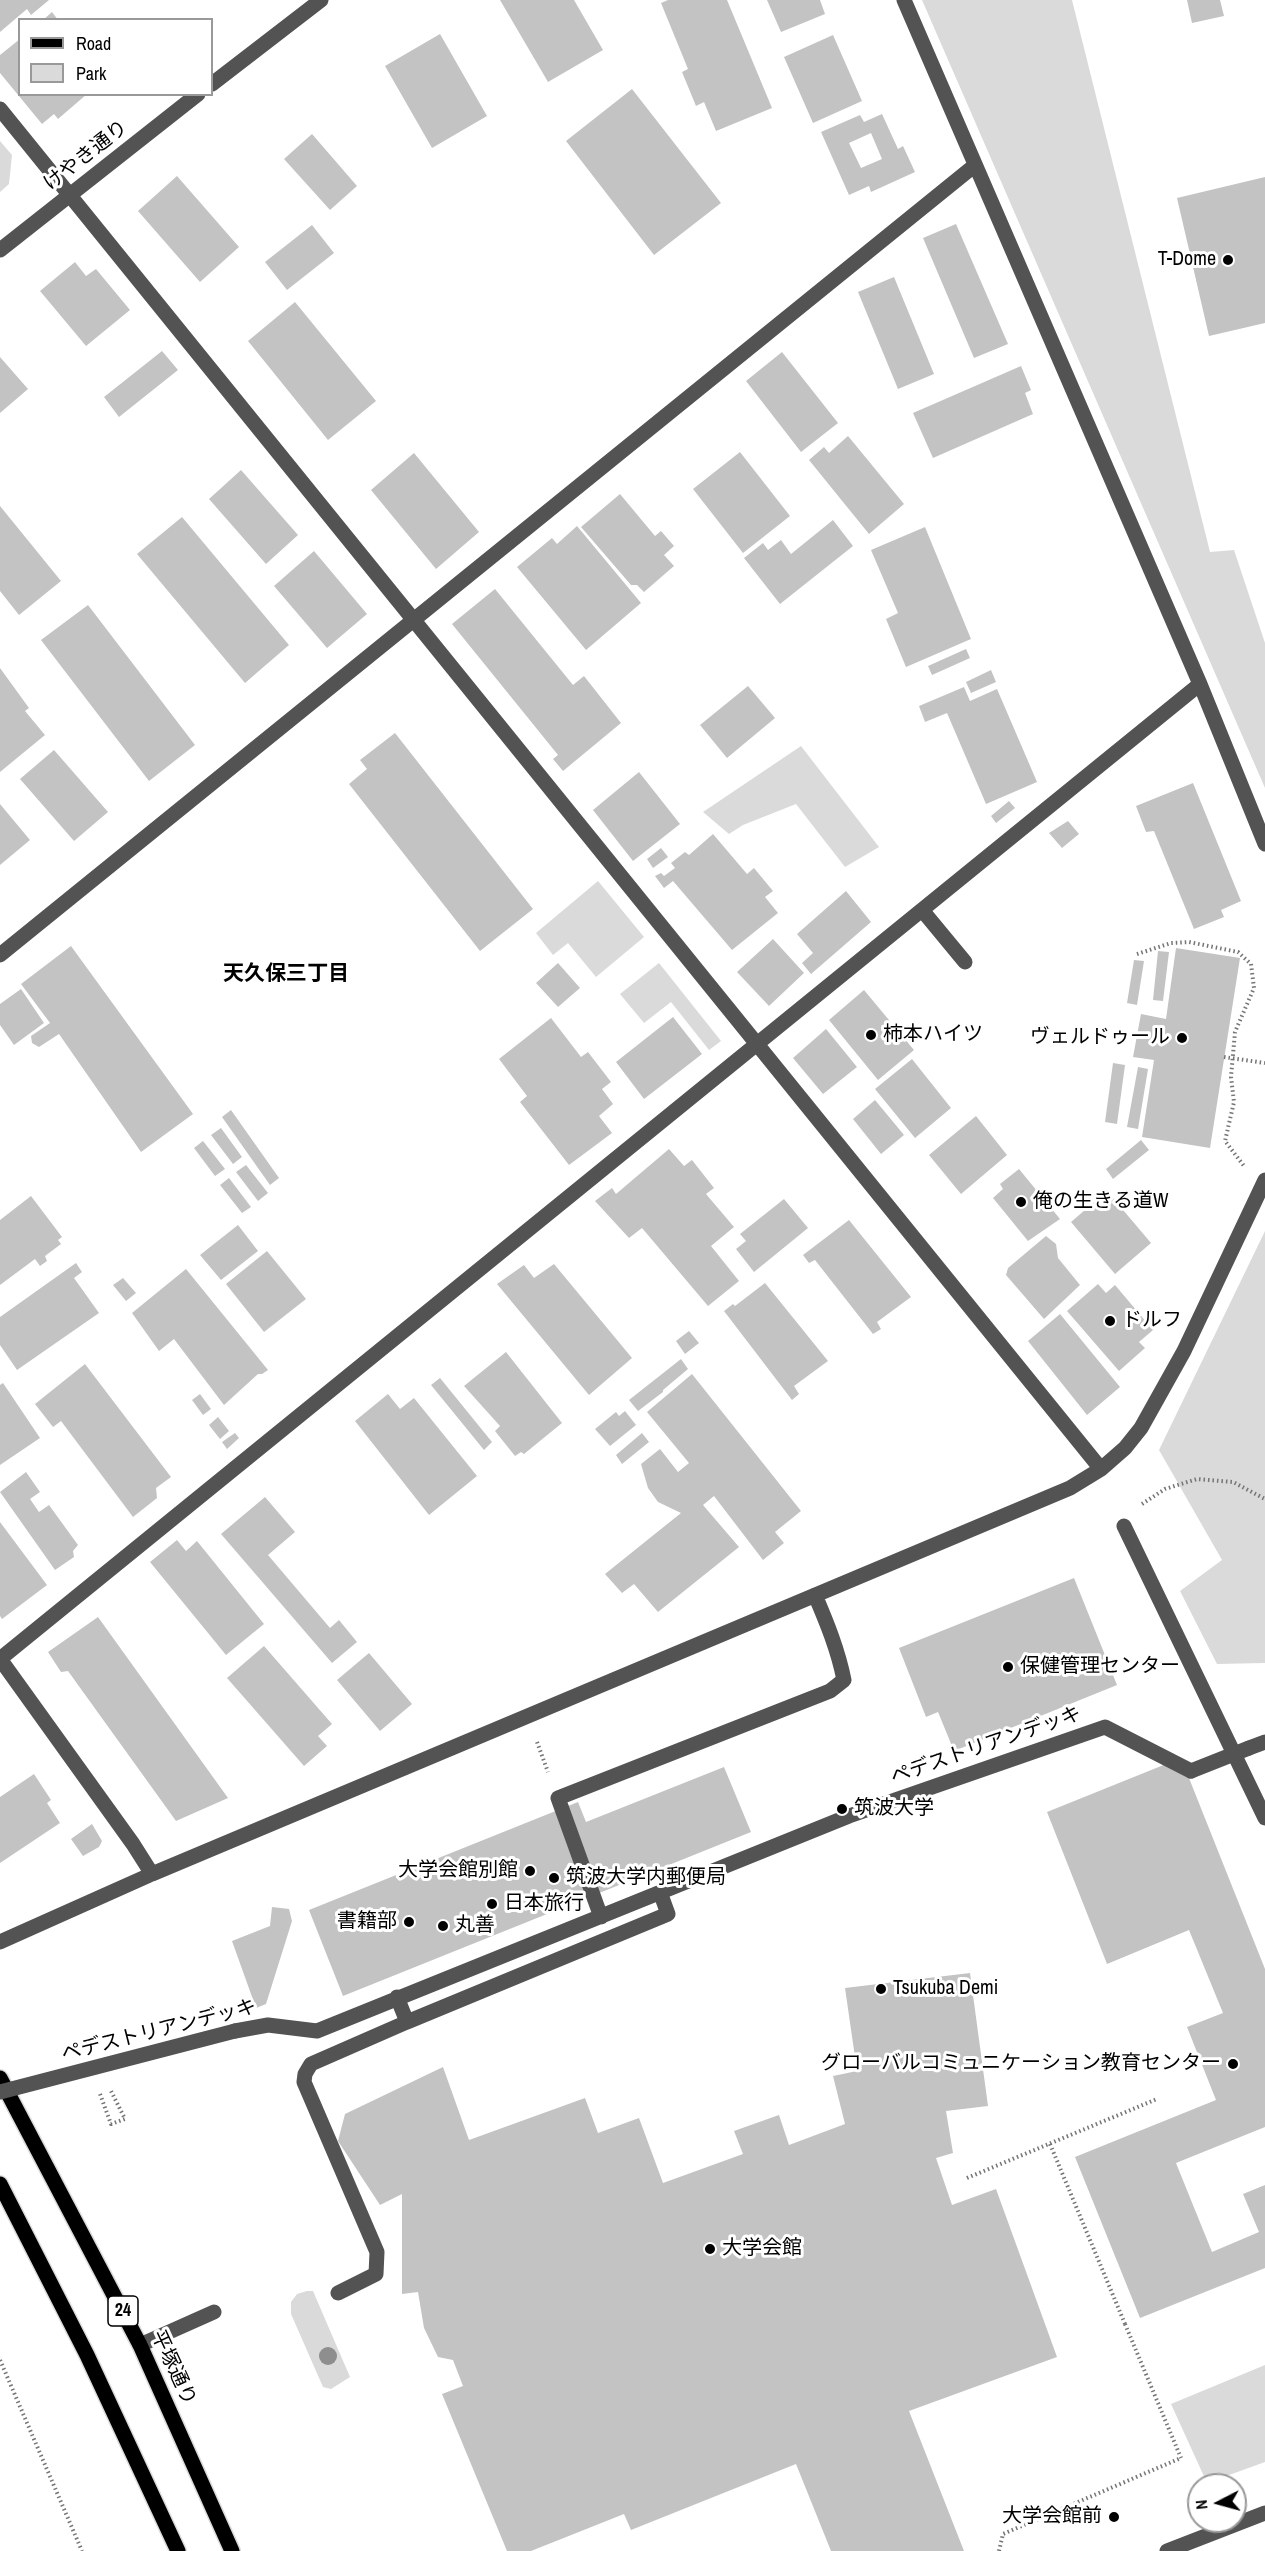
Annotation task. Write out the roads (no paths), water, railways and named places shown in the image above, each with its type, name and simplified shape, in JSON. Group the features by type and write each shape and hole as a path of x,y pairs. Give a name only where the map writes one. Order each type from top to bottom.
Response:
{"main road":[{"name":"平塚通り","path":"0,2078 140,2345 232,2551"},
{"path":"0,2184 87,2355 178,2551"}],"street":[{"path":"213,83 321,0"},
{"path":"904,0 1200,684 1265,844"},
{"name":"けやき通り","path":"0,250 195,96"},
{"path":"0,109 1101,1469"},
{"path":"0,955 974,166"},
{"path":"152,1874 133,1844 0,1659 1200,684"},
{"path":"922,910 964,962"},
{"path":"0,1942 152,1874 1070,1488 1101,1469 1125,1448 1141,1428 1184,1351 1265,1180"},
{"path":"1124,1526 1265,1818"},
{"path":"601,1917 558,1798 830,1692 844,1680 828,1624 814,1595"},
{"name":"ペデストリアンデッキ","path":"0,2092 235,2031 268,2025 317,2031 849,1816 1105,1727 1191,1771 1265,1742"},
{"path":"338,2293 376,2274 377,2252 304,2082 305,2074 311,2064 668,1914 660,1892"},
{"path":"397,1997 407,2022"},
{"path":"140,2345 214,2312"},
{"path":"1167,2551 1265,2513"}],"place":[{"name":"T-Dome","path":"1228,260"},
{"name":"柿本ハイツ","path":"871,1035"},
{"name":"ヴェルドゥール","path":"1182,1038"},
{"name":"俺の生きる道W","path":"1021,1202"},
{"name":"ドルフ","path":"1110,1321"},
{"name":"保健管理センター","path":"1008,1667"},
{"name":"筑波大学","path":"842,1809"},
{"name":"大学会館別館","path":"530,1871"},
{"name":"筑波大学内郵便局","path":"554,1878"},
{"name":"日本旅行","path":"492,1904"},
{"name":"書籍部","path":"409,1922"},
{"name":"丸善","path":"443,1926"},
{"name":"Tsukuba Demi","path":"881,1989"},
{"name":"グローバルコミュニケーション教育センター","path":"1233,2064"},
{"name":"大学会館","path":"710,2249"},
{"name":"大学会館前","path":"1114,2517"}],"district":[{"name":"天久保三丁目","path":"286,974"}]}
